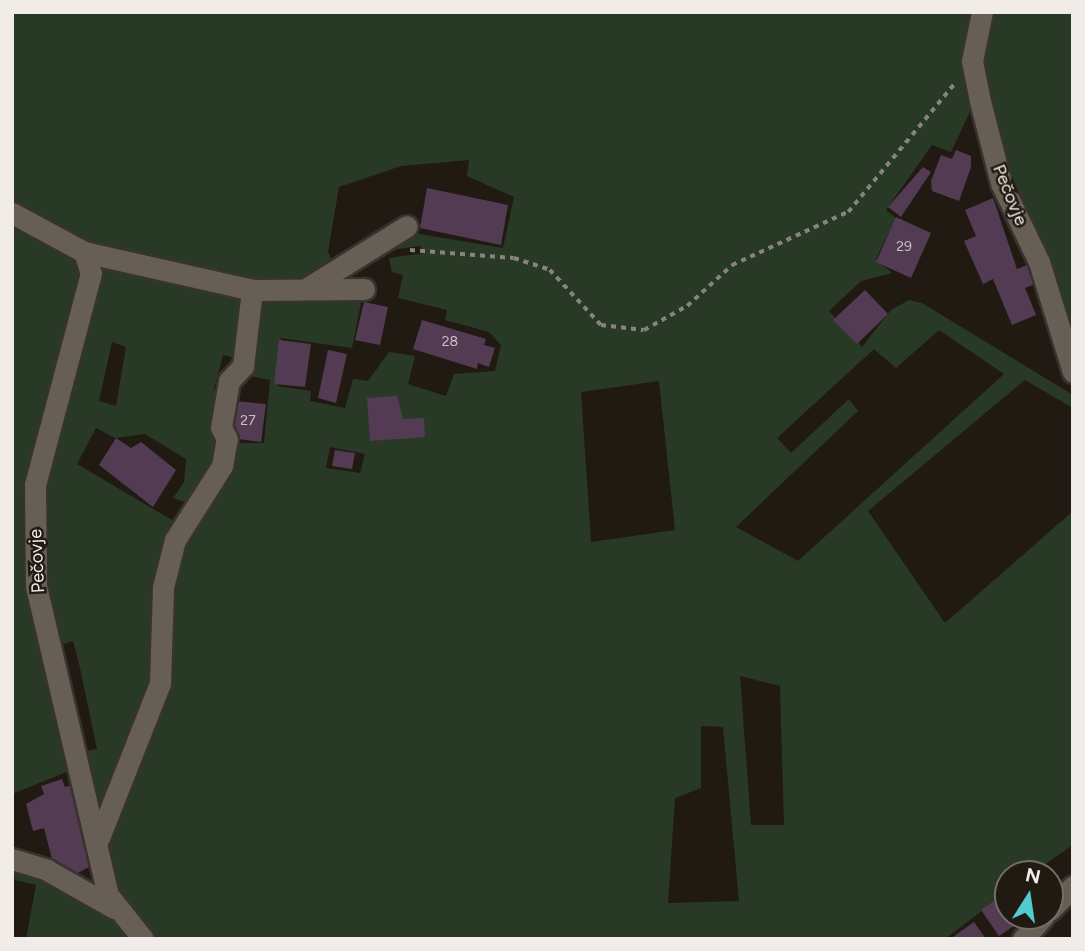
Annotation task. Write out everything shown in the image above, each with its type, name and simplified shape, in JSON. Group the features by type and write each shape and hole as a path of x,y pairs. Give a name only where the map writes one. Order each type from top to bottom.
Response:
{"street":[{"name":"Pečovje","path":"982,12 972,61 1001,183 1039,262 1073,372"},
{"path":"12,213 84,252 252,290 364,289"},
{"path":"304,289 407,226"},
{"name":"Pečovje","path":"84,252 92,285 35,485 36,586 54,686 100,838 114,908"},
{"path":"100,838 160,683 163,587 175,540 222,466 223,416 229,381 243,366 252,290"},
{"path":"12,859 47,870 114,908 143,939"}],"path":[{"path":"399,251 480,250 550,270 601,325 624,331 657,323 732,265 848,212 972,61"}],"green space":[{"path":"12,12 978,12 976,99 951,152 932,145 886,210 896,218 876,259 892,273 861,281 829,311 862,347 891,310 909,300 922,303 1073,395 1073,408 1025,380 868,511 945,623 1073,511 1073,845 1051,860 994,860 994,902 945,939 153,939 119,899 108,851 154,720 172,569 235,443 264,443 270,380 245,375 258,299 362,298 352,348 281,338 277,386 311,391 310,401 345,408 353,379 368,381 389,352 415,356 408,384 446,396 454,374 495,371 501,345 489,332 445,320 447,310 398,298 403,275 392,272 389,258 425,253 420,246 383,251 414,233 503,248 514,197 467,176 469,160 401,166 339,187 328,252 335,268 306,283 257,286 87,244 12,207","holes":["939,330 1004,374 798,561 736,527 858,411 849,399 791,453 777,438 874,349 896,368","659,381 675,530 591,542 581,392","330,447 365,454 360,473 326,468","740,676 780,686 784,825 751,825","701,726 723,727 739,901 668,903 675,798 701,788"]},
{"path":"990,12 1073,12 1073,348 1006,175 982,73 981,34"},
{"path":"12,221 74,253 81,269 27,497 37,626 69,771 12,794"},
{"path":"102,264 242,300 240,359 223,355 214,389 224,398 218,464 190,504 173,498 184,482 186,459 145,434 115,438 96,428 77,464 177,523 156,680 98,819 78,752 97,749 73,641 53,647 43,581 43,498","holes":["112,342 126,347 116,406 99,401"]},
{"path":"12,864 97,902 130,939 26,939 36,885 15,880"}],"building":[{"path":"956,150 971,156 971,167 959,201 932,191 931,181 941,155 952,159"},
{"path":"923,167 931,172 901,217 888,207"},
{"path":"427,188 508,205 501,245 420,228"},
{"path":"993,198 1017,269 1027,265 1035,284 1025,288 1036,315 1012,325 993,279 983,284 964,241 976,236 965,210"},
{"path":"896,217 931,233 911,278 876,262"},
{"path":"865,290 888,314 857,344 833,320"},
{"path":"364,302 388,307 380,345 355,340"},
{"path":"422,320 486,339 484,345 495,348 489,367 478,363 477,369 413,349"},
{"path":"279,340 311,344 305,387 274,384"},
{"path":"328,350 347,354 336,403 318,398"},
{"path":"397,396 403,419 424,418 425,437 370,441 367,398"},
{"path":"234,401 266,404 261,442 230,438"},
{"path":"116,438 131,448 141,442 176,470 153,507 99,465"},
{"path":"335,450 355,453 352,469 332,466"},
{"path":"62,779 65,787 72,785 93,865 68,878 54,867 44,828 33,831 26,804 44,794 41,786"},
{"path":"994,901 994,929 981,910"},
{"path":"974,922 986,939 950,939"},
{"path":"995,930 1008,930 999,936"}]}
